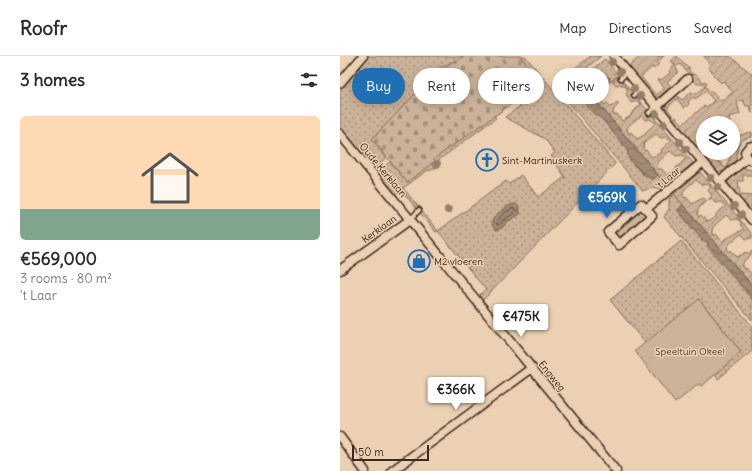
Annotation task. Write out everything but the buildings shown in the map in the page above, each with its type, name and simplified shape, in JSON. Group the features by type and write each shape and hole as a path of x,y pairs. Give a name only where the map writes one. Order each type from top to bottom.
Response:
{"street":[{"path":"340,83 363,56"},
{"path":"614,56 752,220"},
{"path":"657,106 688,79"},
{"name":"Oude Kerklaan","path":"340,134 411,219"},
{"path":"720,182 750,160 745,152 746,149 752,146"},
{"name":"'t Laar","path":"646,209 703,162"},
{"name":"'t Laar","path":"641,204 646,209 652,216 619,245 608,232 641,204"},
{"name":"Kerklaan","path":"340,270 411,219"},
{"name":"Engweg","path":"411,219 532,368 612,470"},
{"path":"392,471 532,368"},
{"path":"340,437 365,471"}],"lane":[{"path":"621,78 628,72"},
{"path":"634,95 642,89"},
{"path":"649,113 657,106"},
{"path":"411,219 419,210"}],"green space":[{"path":"369,56 465,56 440,68 413,68 413,96 372,139 386,158 373,169 340,129 340,89 352,75 352,104 405,104 405,68 358,68"},
{"path":"465,56 520,56 530,68 478,68 478,104 511,104 434,159 435,162 407,182 372,139 413,96 413,104 470,104 470,68 440,68"},
{"path":"520,56 525,56 535,68 530,68"},
{"path":"591,56 601,56 586,68 575,68"},
{"path":"641,56 664,56 657,62 659,64 654,69 652,67 641,77 656,95 665,88 658,80 661,80 670,73 669,71 675,65 671,61 677,56 687,67 688,66 690,68 688,69 693,75 695,74 703,82 705,81 707,84 705,86 709,91 711,90 721,101 733,92 723,81 721,83 713,75 714,74 712,71 708,68 710,65 704,56 730,56 752,74 752,113 749,106 746,106 743,100 737,102 740,114 733,116 696,116 696,148 666,113 666,105 676,96 682,100 691,92 696,94 705,87 702,83 697,84 680,64 675,67 678,71 677,73 667,82 671,86 670,89 659,97 652,96 628,67","holes":["706,91 714,101 706,107 704,106 683,124 676,117 674,118 667,108 677,99 684,108 689,104 688,102 693,97 695,99"]},
{"path":"605,59 618,75 610,82 609,68 594,68"},
{"path":"618,76 693,163 667,185 599,104 608,104 611,107 617,102 619,104 614,109 614,115 617,114 622,121 631,116 631,114 641,104 637,101 631,103 626,94 628,91 626,87 620,84 616,85 612,81","holes":["641,116 646,120 650,119 656,123 646,132 646,134 637,139 631,132 629,134 627,128 630,124","656,134 661,138 667,137 671,140 661,150 662,152 652,157 643,148 644,143","670,151 676,156 682,155 686,158 676,168 676,170 667,175 661,168 659,170 657,166 659,161"]},
{"path":"544,79 552,88 552,104 565,104 615,164 482,301 477,297 486,290 438,231 506,181 509,184 521,175 538,197 565,177 551,156 555,153 545,139 505,117 521,104 544,104","holes":["516,204 520,209 520,214 507,222 502,228 496,230 493,220 497,214"]},
{"path":"511,104 494,116 496,118 440,159 435,164 437,167 429,171 428,170 403,188 438,231 436,232 401,190 394,195 376,174 390,162 407,182 435,162 433,159"},
{"path":"570,104 585,104 594,114 601,118 627,149 629,158 633,164 643,174 652,180 658,175 665,186 693,164 663,190 653,188 643,191"},
{"path":"752,132 752,137 742,140 740,143 740,135"},
{"path":"706,160 722,163 722,166 727,168 729,160 735,160 729,168 724,171 721,172 715,170"},
{"path":"743,168 752,170 752,175 743,175 743,181 738,181 740,195 752,196 752,215 728,186 732,175"},
{"path":"700,172 752,234 752,238 746,239 741,234 729,244 727,248 729,252 731,250 737,257 747,252 749,254 752,251 752,254 744,261 742,266 752,275 752,285 674,194","holes":["696,180 701,185 707,184 711,187 708,190 712,196 707,201 703,198 692,204 686,197 684,198 683,193 684,190","711,198 715,203 721,202 726,206 716,214 716,217 707,222 701,215 699,217 698,211 701,206","726,215 731,220 736,219 740,221 740,225 744,229 722,241 716,234 714,236 712,229"]},
{"path":"674,194 683,205 677,210 702,240 707,242 708,248 752,299 752,320 664,217 669,209 669,199"},
{"path":"638,212 643,219 619,239 613,233"},
{"path":"681,241 752,326 752,351 718,379 715,375 741,352 703,304 645,343 610,300"},
{"name":"Speeltuin Okee!","path":"699,299 741,352 702,386 699,384 675,403 635,351"}],"water":[{"path":"585,104 598,104 658,175 653,179 644,174 629,159 627,149 601,118 594,114"},
{"path":"512,204 516,204 519,207 520,214 507,222 502,228 496,230 492,223 493,219 504,208"},
{"path":"683,205 752,286 752,298 709,247 708,243 702,239 678,210"}],"place":[{"name":"Sint-Martinuskerk","path":"487,160"},
{"name":"M2 vloeren","path":"419,261"}]}
